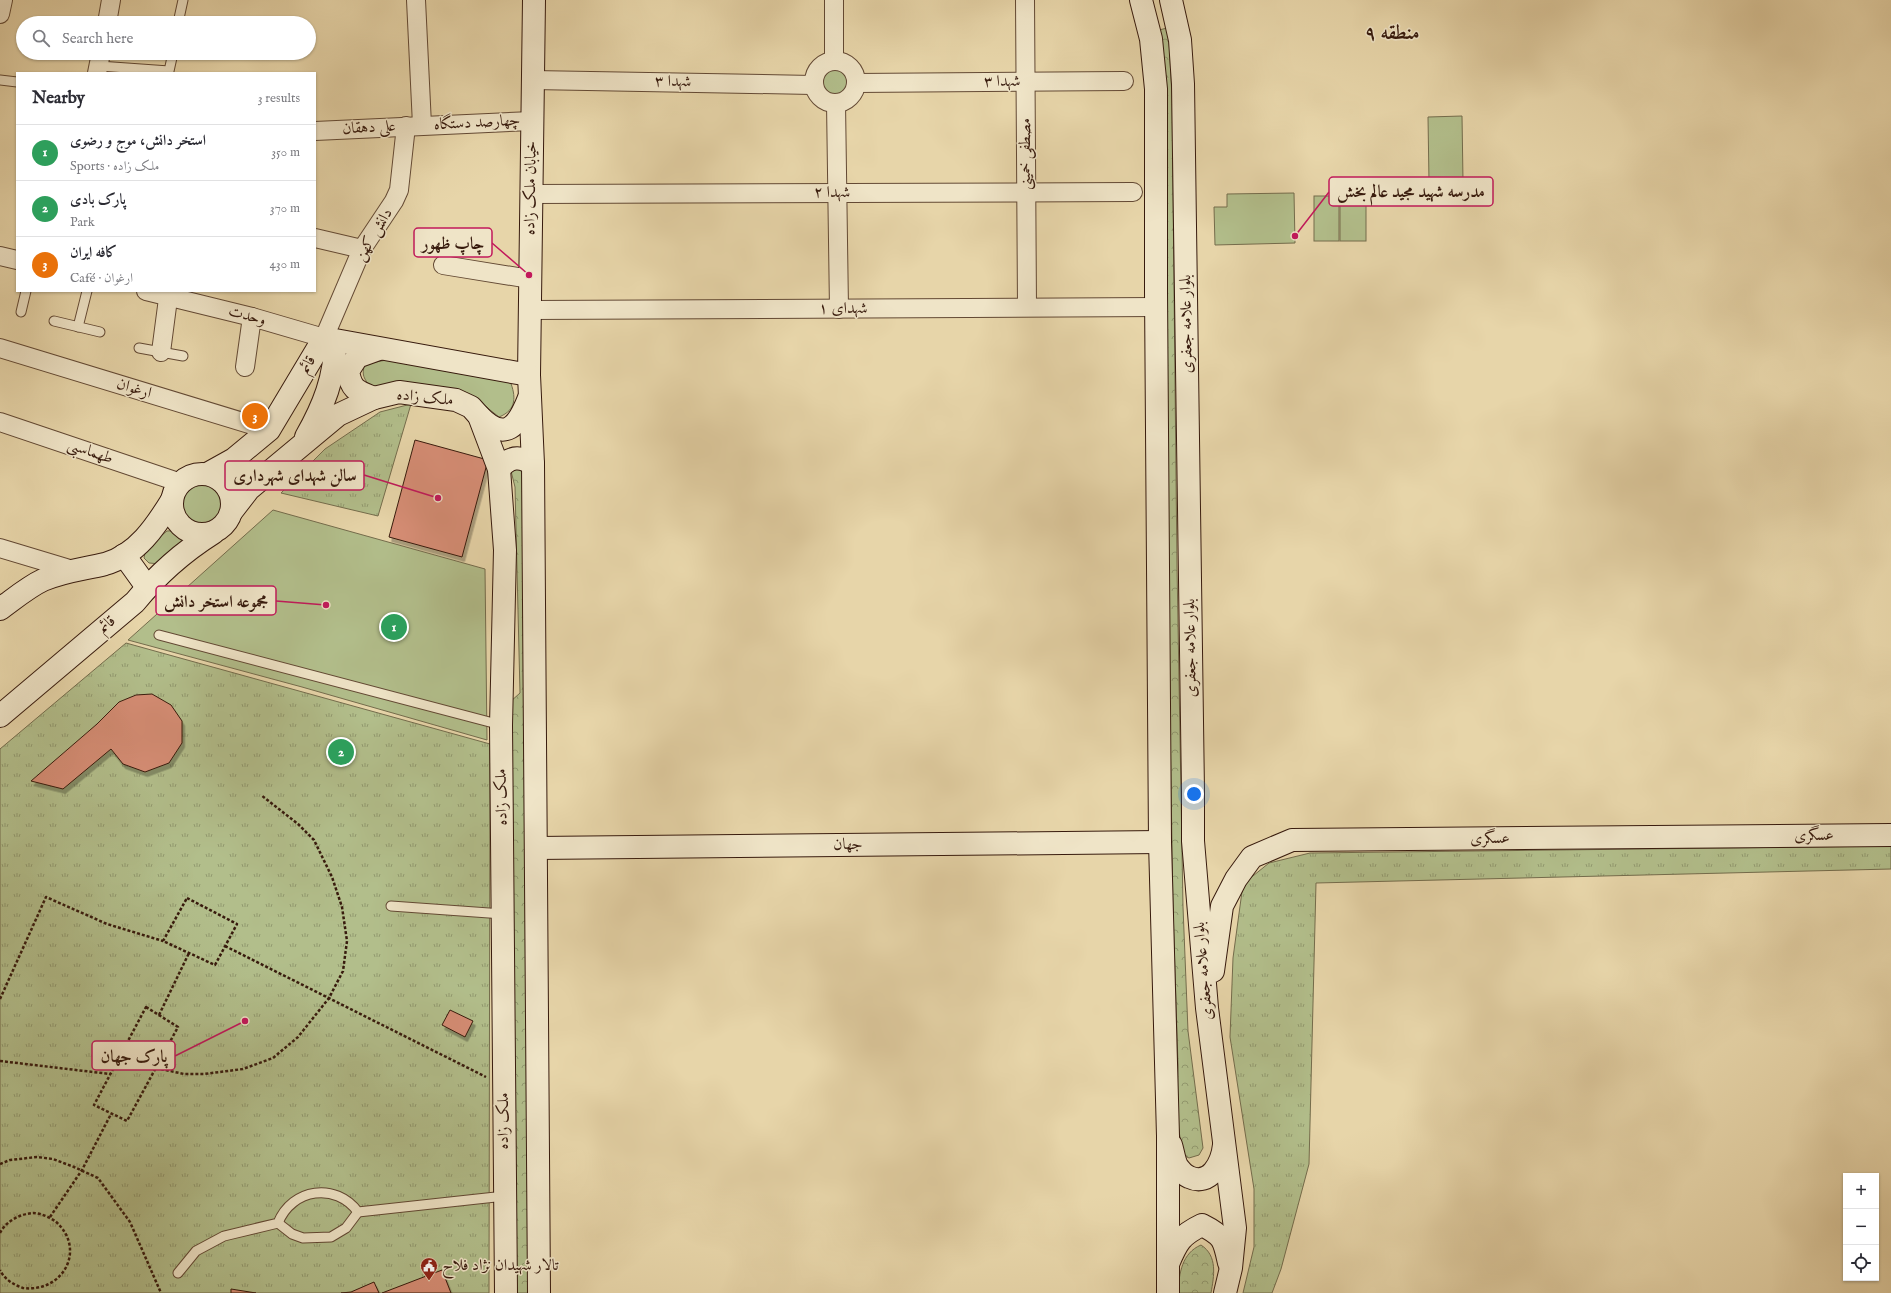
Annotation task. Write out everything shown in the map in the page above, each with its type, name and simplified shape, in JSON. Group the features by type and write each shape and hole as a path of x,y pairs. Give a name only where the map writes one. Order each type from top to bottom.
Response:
{"main road":[{"name":"خیابان ملک زاده","path":"529,375 534,0"},
{"name":"بلوار علامه جعفری","path":"1141,0 1151,39 1156,89 1160,842 1168,1136 1168,1293"},
{"name":"بلوار علامه جعفری","path":"1171,0 1180,40 1183,84 1193,841 1207,1008 1235,1228 1231,1268 1225,1293"},
{"path":"303,443 318,415 329,388 334,370 330,340 529,375"},
{"name":"قائم","path":"207,474 234,459 269,430 330,340"},
{"path":"374,398 357,392 349,383 348,371 357,357 379,349"},
{"name":"ملک زاده","path":"529,375 533,464 540,1293"},
{"name":"ملک زاده","path":"374,398 399,392 456,400 471,407 479,416 499,469 505,550 501,725 506,1293"},
{"path":"176,491 172,510 176,520 183,527 192,532 202,534 212,533 222,528 232,511 250,489 303,443 338,415 374,398"},
{"path":"479,416 494,428 502,430 511,427 521,418 529,398"},
{"path":"499,469 507,460 518,458 525,459 533,464"},
{"path":"0,609 43,580 73,570 106,564 124,556 146,538 176,491 188,477 198,474 207,474 217,477 225,483 230,491 233,501 232,511"},
{"name":"قائم","path":"0,716 135,602 147,587 189,548 212,533"},
{"path":"124,556 147,587"},
{"name":"عسگری","path":"1207,1008 1222,906 1236,879 1252,857 1292,840 1891,835"},
{"name":"جهان","path":"536,848 1160,842"},
{"path":"1168,1136 1178,1166 1185,1175 1194,1180 1203,1179 1214,1172 1223,1157 1225,1140"},
{"path":"1168,1266 1175,1245 1187,1233 1202,1226 1218,1234 1226,1247 1231,1268"}],"street":[{"path":"0,14 3,0"},
{"path":"108,16 111,0"},
{"name":"دانش کهن","path":"330,340 362,249 394,201 399,190 414,126 416,0"},
{"path":"834,0 834,60"},
{"name":"مصطفی خمینی","path":"1025,0 1028,307"},
{"path":"834,60 847,64 855,76 856,83 851,96 845,101 836,103 825,101 819,97 813,84 816,71 821,66 834,60"},
{"name":"شهدا ۳","path":"533,80 813,84"},
{"name":"شهدا ۳","path":"856,83 1124,81"},
{"path":"836,103 839,309"},
{"name":"چهارصد دستگاه","path":"414,126 532,120"},
{"name":"علی دهقان","path":"316,130 414,126"},
{"name":"شهدا ۲","path":"531,194 1133,192"},
{"path":"316,238 362,249"},
{"path":"0,256 16,260"},
{"path":"443,265 530,279"},
{"name":"وحدت","path":"154,292 169,294 330,340"},
{"path":"161,352 169,294"},
{"name":"شهدای ۱","path":"530,310 1156,307"},
{"path":"245,367 252,317"},
{"name":"ارغوان","path":"0,348 269,430"},
{"name":"طهماسبی","path":"0,422 176,491"},
{"path":"0,548 73,570"}],"lane":[{"path":"180,16 183,0"},
{"path":"99,64 169,71 171,60"},
{"path":"0,80 16,82"},
{"path":"22,312 26,292"},
{"path":"78,326 87,292"},
{"path":"54,321 100,332"},
{"path":"139,348 182,356"},
{"path":"159,635 501,725"},
{"path":"391,906 503,914"},
{"path":"278,1223 282,1213 294,1200 315,1193 338,1195 351,1203 358,1212"},
{"path":"278,1223 292,1234 303,1238 330,1236 346,1228 358,1212 505,1196"},
{"path":"178,1273 196,1251 224,1236 278,1223"}],"path":[{"path":"156,1068 184,1074 204,1074 243,1069 272,1058 298,1037 329,998 343,971 347,940 342,907 332,877 314,840 298,824 261,795"},
{"path":"0,999 46,897 107,924 163,941 215,964 237,924 187,898 163,941"},
{"path":"225,946 504,1086"},
{"path":"159,1015 189,953"},
{"path":"146,1007 178,1027 156,1068 127,1121 94,1105 146,1007"},
{"path":"0,1061 110,1074"},
{"path":"50,1217 82,1170 111,1114"},
{"path":"0,1164 10,1160 37,1157 53,1159 98,1178 130,1222 161,1293"},
{"path":"0,1233 3,1227 17,1217 33,1213 50,1217 63,1228 70,1244 70,1260 62,1276 49,1286 32,1290 16,1286 2,1275 0,1270"}],"green space":[{"path":"1167,28 1169,39 1172,98 1177,567 1183,907 1188,1031 1203,1148 1199,1155 1189,1158 1183,1155 1177,1119 1178,1065 1173,908 1159,30"},
{"path":"830,64 838,64 848,69 852,76 852,90 848,97 838,102 830,102 820,97 818,94 815,87 815,79 820,69 823,67"},
{"path":"1462,116 1463,181 1429,182 1428,117"},
{"path":"1294,193 1295,243 1215,245 1214,207 1227,207 1227,194"},
{"path":"1314,196 1339,196 1339,241 1314,241"},
{"path":"1340,197 1366,197 1366,241 1340,241"},
{"path":"392,359 510,381 514,402 509,411 499,417 475,398 371,387 364,377 363,371 365,364"},
{"path":"411,404 378,516 281,493 325,449 380,412"},
{"path":"526,465 533,1293 515,1293 510,702 520,693 515,487 510,467"},
{"path":"197,477 207,477 217,481 225,489 229,499 229,509 225,519 217,527 207,531 197,531 187,527 179,519 175,509 175,499 179,489 187,481"},
{"path":"273,510 485,569 487,740 302,687 128,640"},
{"path":"167,531 177,533 183,542 161,564 149,563 144,558 146,548"},
{"path":"126,643 490,744 489,1293 0,1293 0,749"},
{"path":"1891,846 1891,869 1316,883 1309,1164 1281,1269 1272,1293 1243,1293 1254,1247 1254,1189 1230,1037 1233,958 1243,884 1269,863 1310,853"},
{"path":"1201,1245 1210,1255 1214,1267 1211,1293 1178,1293 1179,1278 1183,1264 1190,1253"}],"building":[{"path":"415,440 488,460 462,557 389,537"},
{"path":"152,694 171,705 182,721 182,743 169,763 145,772 123,764 111,749 63,789 31,781 97,724 119,702 136,695"},
{"path":"450,1010 473,1021 465,1037 442,1025"},
{"name":"تالار شهیدان نژاد فلاح","path":"442,1270 451,1293 382,1293"},
{"path":"374,1282 379,1293 341,1293 351,1292"},
{"path":"231,1289 256,1293 231,1293"}],"place":[{"name":"مدرسه شهید مجید عالم بخش","path":"1295,236"},
{"name":"چاپ ظهور","path":"529,275"},
{"name":"کافه ایران","path":"255,416"},
{"name":"سالن شهدای شهرداری","path":"438,498"},
{"name":"مجموعه استخر دانش","path":"326,605"},
{"name":"استخر دانش، موج و رضوی","path":"394,627"},
{"name":"پارک بادی","path":"341,752"},
{"name":"پارک جهان","path":"245,1021"},
{"name":"تالار شهیدان نژاد فلاح","path":"429,1281"}],"district":[{"name":"منطقه ۹","path":"1392,33"}]}
